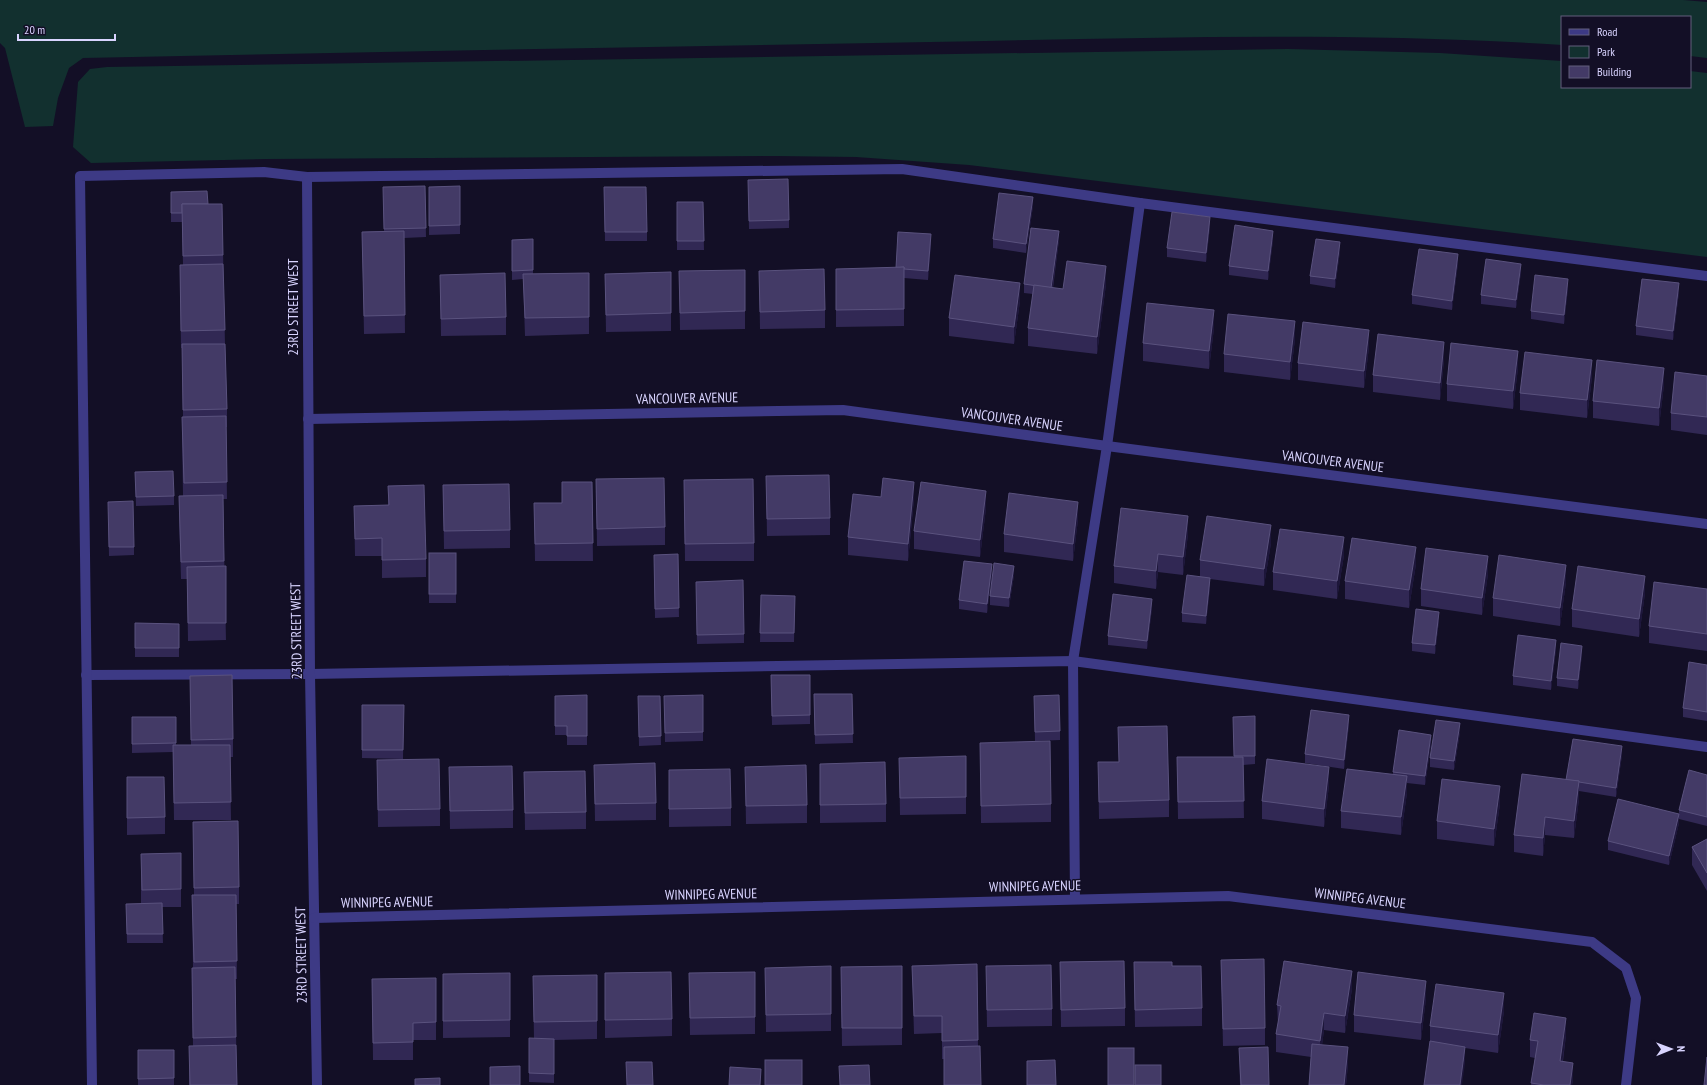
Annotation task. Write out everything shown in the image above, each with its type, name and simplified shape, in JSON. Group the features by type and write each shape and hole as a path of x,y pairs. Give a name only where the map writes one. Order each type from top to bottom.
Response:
{"street":[{"path":"92,1085 80,176 264,172 307,177 902,169 1140,203 1707,276"},
{"name":"23RD STREET WEST","path":"307,177 310,674 317,1085"},
{"path":"1075,899 1073,661 1107,446 1140,203"},
{"name":"VANCOUVER AVENUE","path":"308,419 843,410 1707,524"},
{"path":"86,675 310,674 1073,661 1707,747"},
{"name":"WINNIPEG AVENUE","path":"314,918 1228,896 1592,942 1626,968 1636,998 1626,1085"}],"green space":[{"path":"0,0 1683,0 1707,2 1707,58 1691,56 1691,16 1561,16 1561,45 1404,38 1246,37 83,58 69,68 58,98 53,126 25,127 5,48 0,43"},
{"path":"1288,49 1440,53 1561,61 1561,88 1691,88 1691,71 1707,73 1707,257 969,165 856,157 777,156 267,159 91,163 73,147 78,82 90,69 107,67"}],"building":[{"path":"788,179 789,220 749,221 748,180"},
{"path":"425,186 426,228 384,229 383,187"},
{"path":"460,186 460,225 429,226 429,187"},
{"path":"604,187 646,187 647,232 605,232"},
{"path":"207,191 208,204 182,204 182,213 171,213 171,192"},
{"path":"999,193 1033,197 1026,244 993,239"},
{"path":"677,202 703,202 704,241 677,241"},
{"path":"182,204 222,204 223,255 183,256"},
{"path":"1172,212 1210,217 1206,253 1167,248"},
{"path":"1235,225 1273,231 1268,271 1229,266"},
{"path":"1031,228 1059,231 1051,288 1024,284"},
{"path":"404,231 405,315 364,316 362,232"},
{"path":"898,232 931,234 928,271 904,269 904,267 896,268"},
{"path":"533,239 533,270 512,271 512,240"},
{"path":"1316,239 1340,242 1335,279 1310,276"},
{"path":"1419,249 1458,254 1452,301 1412,295"},
{"path":"1486,259 1521,264 1516,300 1481,295"},
{"path":"1067,261 1106,266 1097,337 1028,328 1034,285 1063,289"},
{"path":"223,264 225,330 181,331 180,265"},
{"path":"904,267 904,309 836,310 836,269"},
{"path":"824,269 825,310 760,312 759,271"},
{"path":"745,270 745,311 680,313 679,271"},
{"path":"671,272 671,313 606,315 605,274"},
{"path":"505,273 506,317 441,319 440,275"},
{"path":"589,273 589,317 525,318 523,274"},
{"path":"955,275 1020,283 1014,327 949,318"},
{"path":"1535,275 1568,279 1564,315 1531,311"},
{"path":"1642,279 1679,283 1673,331 1636,326"},
{"path":"1147,303 1214,310 1209,351 1143,343"},
{"path":"1228,314 1295,321 1290,362 1224,354"},
{"path":"1303,322 1369,330 1364,371 1298,363"},
{"path":"1378,334 1444,342 1440,383 1373,375"},
{"path":"1451,343 1518,351 1513,391 1447,384"},
{"path":"182,344 225,344 227,409 183,410"},
{"path":"1525,352 1592,360 1587,400 1520,393"},
{"path":"1597,360 1664,368 1659,408 1593,401"},
{"path":"1675,372 1707,376 1707,417 1671,413"},
{"path":"226,416 227,482 184,483 182,417"},
{"path":"173,471 174,496 136,497 135,472"},
{"path":"829,475 830,518 767,519 766,476"},
{"path":"664,478 665,527 597,529 596,479"},
{"path":"883,478 914,482 908,544 848,537 853,494 881,497"},
{"path":"753,479 754,543 685,544 684,480"},
{"path":"562,482 592,482 593,543 535,544 534,503 562,503"},
{"path":"921,482 986,491 980,540 914,531"},
{"path":"509,484 510,530 444,531 443,485"},
{"path":"424,485 426,559 382,560 382,538 355,539 354,506 389,505 388,486"},
{"path":"1009,493 1078,502 1073,544 1004,534"},
{"path":"223,495 224,561 181,562 179,496"},
{"path":"133,501 134,547 109,547 108,502"},
{"path":"1121,508 1188,516 1183,557 1158,554 1156,571 1114,566"},
{"path":"1207,516 1271,525 1264,569 1200,560"},
{"path":"1280,529 1344,537 1337,581 1273,572"},
{"path":"1352,538 1416,547 1409,590 1345,581"},
{"path":"1426,548 1488,556 1482,598 1421,589"},
{"path":"429,553 456,553 456,594 429,594"},
{"path":"678,554 679,608 655,609 654,555"},
{"path":"1499,555 1566,565 1560,608 1493,598"},
{"path":"964,561 992,564 987,604 959,600"},
{"path":"994,563 1014,566 1009,598 990,596"},
{"path":"226,566 226,623 188,623 187,567"},
{"path":"1578,566 1645,576 1639,619 1572,609"},
{"path":"1187,575 1210,578 1206,616 1182,613"},
{"path":"743,580 744,634 697,635 696,582"},
{"path":"1654,582 1707,589 1707,634 1649,626"},
{"path":"1113,594 1152,599 1147,641 1108,636"},
{"path":"761,595 795,596 794,633 760,633"},
{"path":"1416,609 1439,612 1435,645 1412,643"},
{"path":"135,623 179,624 179,648 135,648"},
{"path":"1518,635 1556,640 1551,681 1513,676"},
{"path":"1561,643 1582,646 1578,680 1557,678"},
{"path":"1689,662 1707,665 1707,712 1683,708"},
{"path":"232,675 233,739 191,740 190,676"},
{"path":"771,675 810,675 810,715 772,716"},
{"path":"814,694 852,694 853,734 815,735"},
{"path":"587,695 587,736 567,736 567,726 555,726 555,696"},
{"path":"703,695 703,732 665,733 664,696"},
{"path":"1059,695 1060,731 1035,732 1034,696"},
{"path":"638,696 660,696 661,736 639,737"},
{"path":"362,705 404,705 403,750 362,750"},
{"path":"1311,710 1349,715 1344,760 1305,754"},
{"path":"1255,716 1255,756 1234,756 1233,717"},
{"path":"132,717 176,717 176,743 132,744"},
{"path":"1436,720 1460,723 1454,761 1430,758"},
{"path":"1167,726 1169,800 1099,802 1098,762 1119,762 1118,727"},
{"path":"1399,730 1431,735 1425,776 1393,772"},
{"path":"1573,739 1622,746 1616,788 1566,780"},
{"path":"1050,741 1051,804 981,806 980,743"},
{"path":"173,745 230,745 231,802 174,803"},
{"path":"966,756 966,797 900,798 899,758"},
{"path":"1177,757 1243,757 1244,801 1178,802"},
{"path":"439,759 440,809 378,810 377,760"},
{"path":"1267,759 1329,767 1324,809 1262,801"},
{"path":"885,762 886,804 820,805 820,764"},
{"path":"655,763 656,803 595,804 594,765"},
{"path":"806,765 807,805 746,806 745,767"},
{"path":"512,766 513,810 450,811 449,767"},
{"path":"730,769 731,808 669,809 669,770"},
{"path":"1347,769 1407,776 1401,817 1341,811"},
{"path":"1689,770 1707,775 1707,817 1679,810"},
{"path":"585,771 586,812 525,813 524,772"},
{"path":"1522,774 1579,781 1574,821 1545,817 1543,838 1514,835"},
{"path":"127,777 164,777 165,817 127,818"},
{"path":"1442,779 1500,786 1494,829 1437,821"},
{"path":"1618,799 1679,814 1669,856 1608,841"},
{"path":"238,821 239,887 194,888 193,822"},
{"path":"1707,839 1707,873 1692,847"},
{"path":"181,853 181,889 142,890 141,854"},
{"path":"192,895 236,895 237,961 194,962"},
{"path":"162,903 163,934 127,934 126,904"},
{"path":"1264,959 1265,1028 1223,1029 1221,960"},
{"path":"1124,961 1125,1008 1061,1010 1060,962"},
{"path":"1284,961 1352,971 1345,1016 1324,1013 1320,1041 1276,1034 1281,1006 1277,1005"},
{"path":"1134,962 1172,962 1172,966 1201,966 1202,1008 1135,1010"},
{"path":"977,964 978,1040 942,1041 942,1016 914,1016 912,966"},
{"path":"1051,965 1052,1009 987,1010 986,966"},
{"path":"831,966 831,1014 766,1015 765,968"},
{"path":"902,966 902,1028 842,1028 841,967"},
{"path":"235,967 236,1037 193,1038 192,968"},
{"path":"671,972 672,1019 605,1020 605,973"},
{"path":"755,972 755,1017 690,1018 689,973"},
{"path":"1358,972 1426,981 1421,1023 1354,1015"},
{"path":"510,973 510,1020 443,1021 443,974"},
{"path":"597,975 597,1021 534,1022 533,976"},
{"path":"436,978 436,1022 413,1023 413,1042 373,1043 372,979"},
{"path":"1436,984 1504,993 1498,1035 1430,1026"},
{"path":"1534,1013 1566,1018 1560,1061 1573,1063 1570,1085 1544,1085 1531,1083 1538,1041 1530,1040"},
{"path":"529,1038 554,1039 554,1074 529,1073"},
{"path":"1430,1041 1465,1047 1460,1085 1424,1085"},
{"path":"1312,1044 1348,1047 1344,1085 1309,1085"},
{"path":"236,1045 237,1085 190,1085 189,1046"},
{"path":"980,1046 981,1085 944,1085 944,1047"},
{"path":"1268,1047 1269,1085 1241,1085 1239,1048"},
{"path":"1108,1048 1134,1048 1134,1085 1108,1085"},
{"path":"138,1050 174,1050 174,1078 138,1079"},
{"path":"1707,1057 1707,1085 1704,1085"},
{"path":"765,1060 802,1060 802,1085 765,1085"},
{"path":"1055,1060 1056,1085 1027,1085 1027,1061"},
{"path":"626,1062 652,1062 653,1085 627,1085"},
{"path":"869,1065 870,1085 840,1085 839,1066"},
{"path":"1135,1065 1161,1065 1161,1085 1135,1085"},
{"path":"520,1066 520,1085 490,1085 490,1067"},
{"path":"730,1067 761,1069 760,1085 729,1085"},
{"path":"440,1078 440,1085 415,1085 415,1079"}]}
